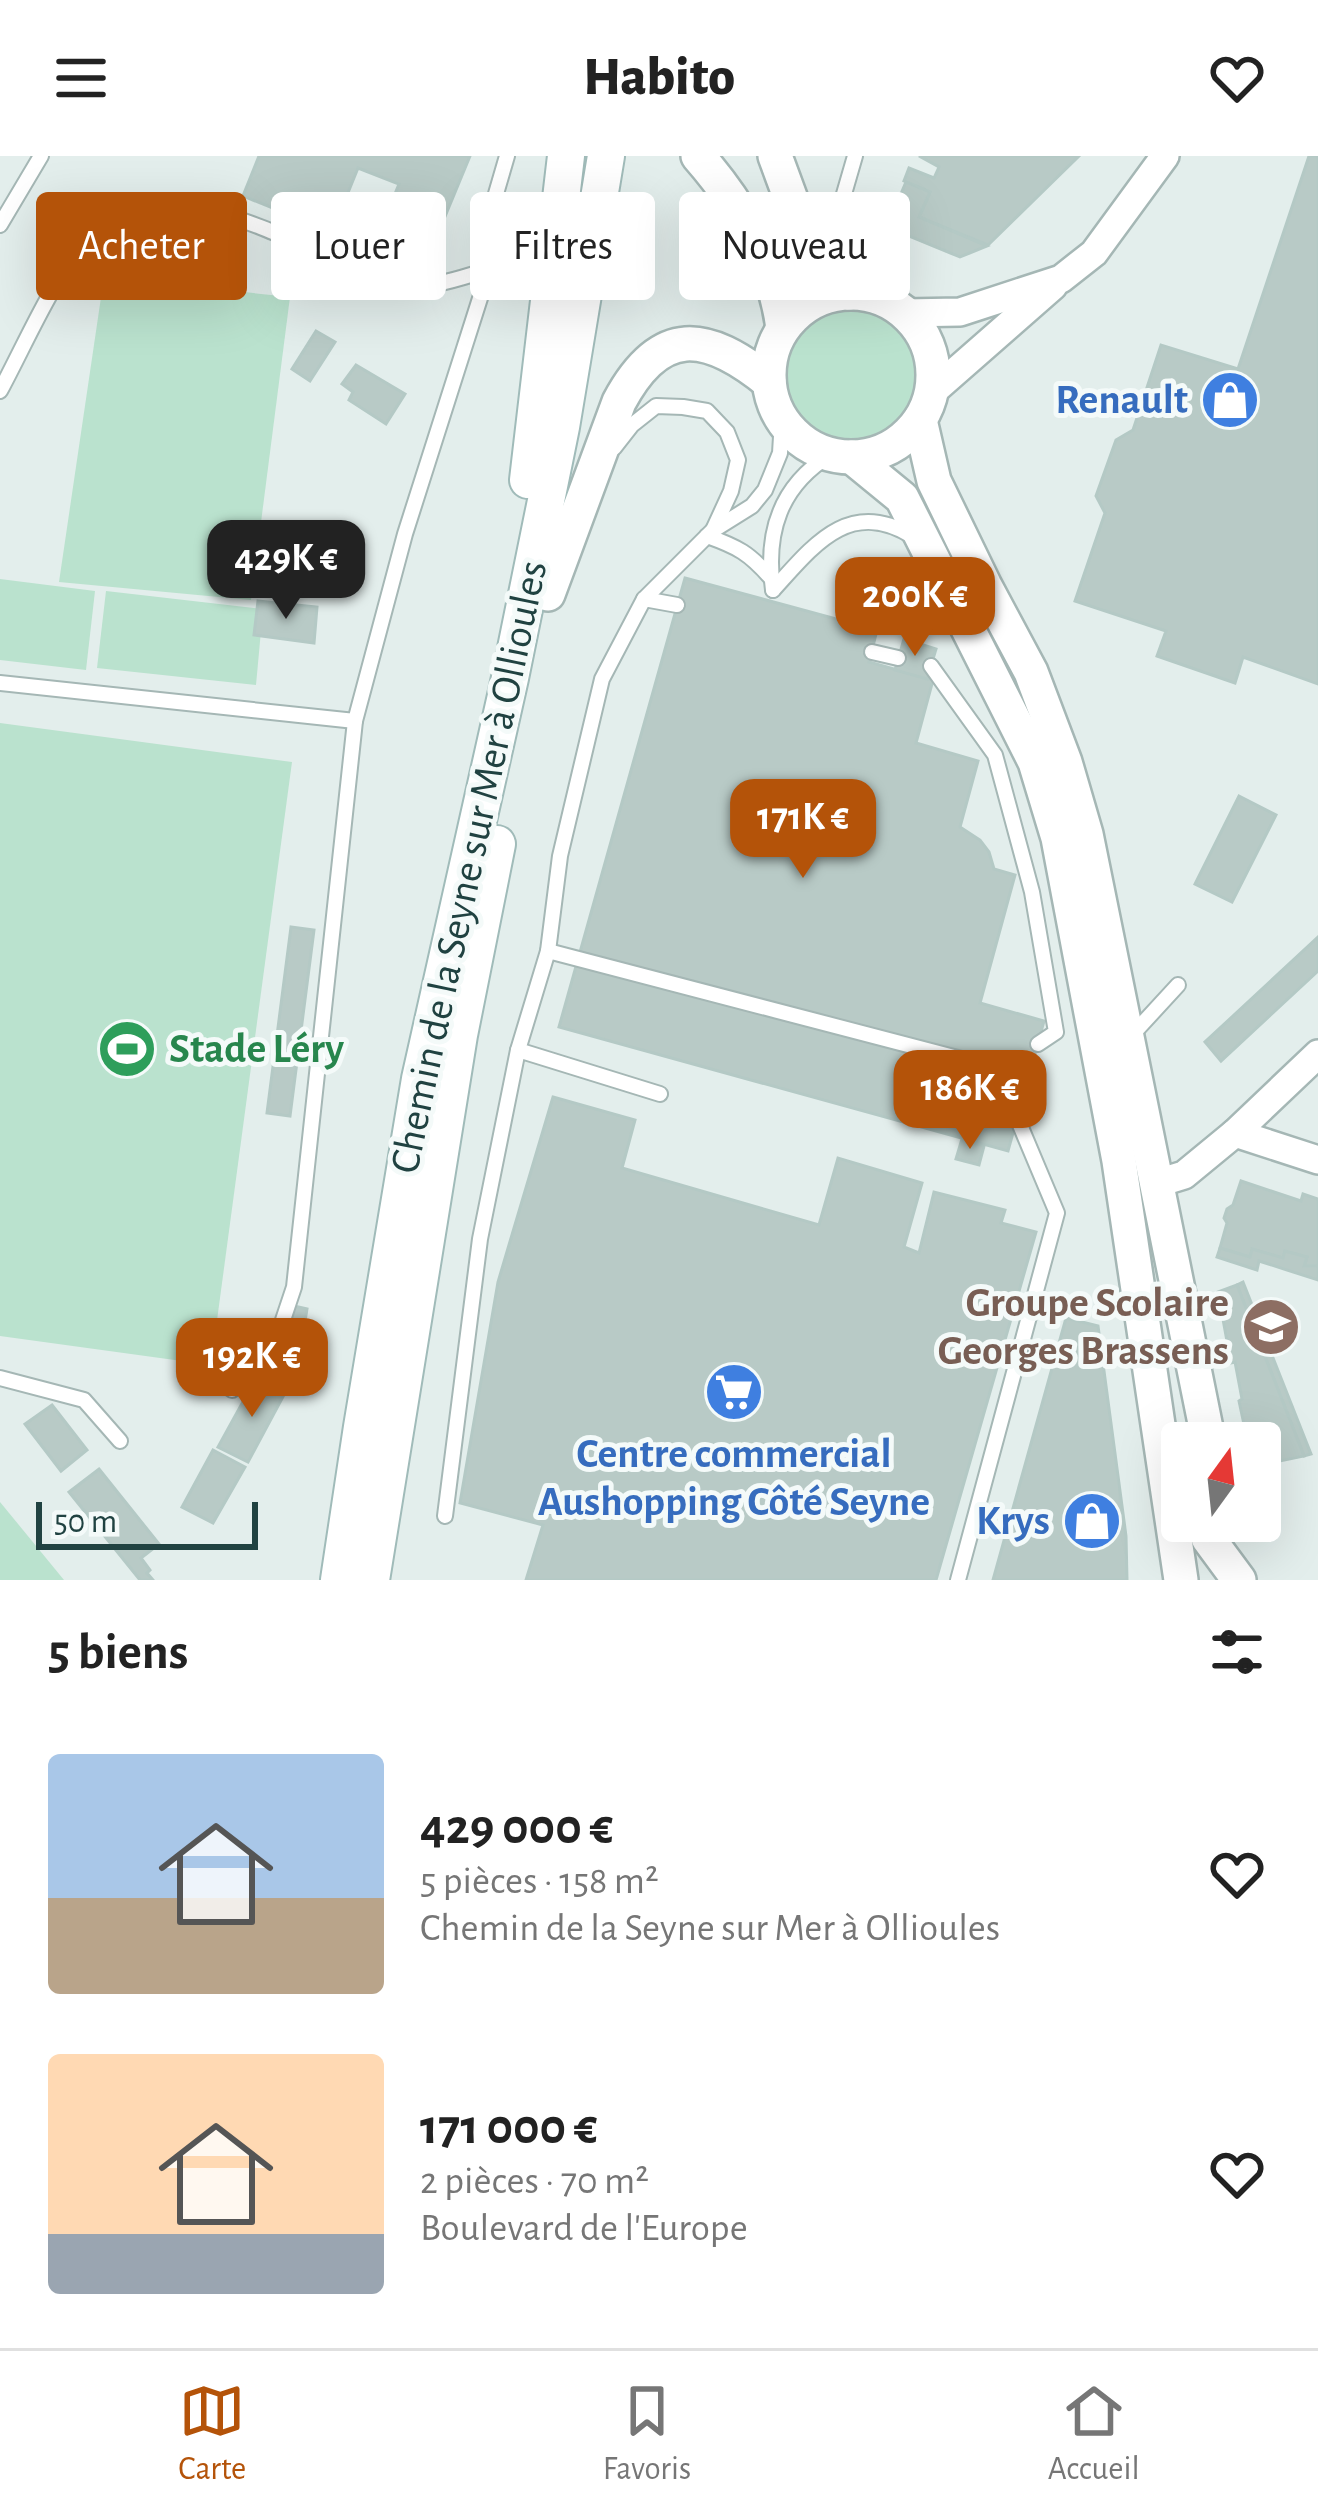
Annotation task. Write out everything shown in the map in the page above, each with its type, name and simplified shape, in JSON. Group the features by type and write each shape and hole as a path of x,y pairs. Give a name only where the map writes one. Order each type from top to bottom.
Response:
{"main road":[{"path":"420,1079 443,928 523,517 566,156"},
{"name":"Chemin de la Seyne sur Mer à Ollioules","path":"606,156 609,192"},
{"name":"Chemin de la Seyne sur Mer à Ollioules","path":"611,192 623,156"},
{"name":"Chemin de la Seyne sur Mer à Ollioules","path":"339,1580 420,1079 515,656 588,300"},
{"name":"Chemin de la Seyne sur Mer à Ollioules","path":"371,1580 459,1035 548,594 593,300"}],"street":[{"path":"698,156 739,209 758,243 783,328"},
{"path":"776,156 789,192"},
{"path":"841,456 872,454 907,436 926,406 1060,279 1094,253 1165,156"},
{"path":"904,313 960,312 1060,279"},
{"path":"820,300 796,314 774,346 769,382 774,404 795,436 876,473 902,498 1035,762 1058,838 1131,1245 1180,1580"},
{"path":"883,300 904,313 929,349 933,371 926,406 934,481 1030,672 1065,762 1086,834 1205,1422"},
{"path":"548,594 619,403 634,374 649,358 670,347 717,347 769,382"},
{"path":"1121,1186 1184,1175 1318,1054"},
{"path":"1235,1133 1318,1160"},
{"path":"1131,1245 1155,1276 1185,1422"},
{"path":"1211,1542 1232,1574"},
{"path":"1227,1542 1232,1574"}],"lane":[{"path":"0,225 41,156"},
{"path":"497,192 507,156"},
{"path":"844,192 855,156"},
{"path":"0,391 64,272 90,236 147,208 196,207 408,286 470,275"},
{"path":"232,1390 273,1350 294,1287 355,721 405,534 479,300"},
{"path":"589,480 632,425 656,406 707,411 727,432 738,460 731,490 710,534"},
{"path":"445,1516 480,1239 518,1050 548,951 560,856 602,679 644,599 710,534 752,506 765,490 780,453 782,420"},
{"path":"772,584 775,523 783,502 812,466 841,456"},
{"path":"772,584 831,532 855,523 883,522 929,549"},
{"path":"710,534 753,557 772,584"},
{"path":"644,599 677,605"},
{"path":"872,652 898,658"},
{"path":"931,666 995,755 1032,892 1056,1032 1038,1043"},
{"path":"0,683 355,721"},
{"path":"548,951 996,1068 1057,1214 958,1580"},
{"path":"1128,1038 1178,986"},
{"path":"518,1050 660,1094"},
{"path":"0,1378 84,1400 120,1441"}],"green space":[{"path":"247,292 290,300 251,600 59,582 101,300 247,300"},
{"path":"819,300 881,300 895,307 918,330 930,359 930,391 918,420 895,443 866,455 834,455 805,443 782,420 770,391 770,359 782,330 792,317"},
{"path":"0,579 95,591 86,670 0,660"},
{"path":"106,591 263,609 256,685 97,668"},
{"name":"Stade Léry","path":"0,723 292,762 211,1365 0,1336"},
{"path":"0,1502 64,1580 0,1580"}],"building":[{"path":"259,156 470,156 446,214 446,192 396,192 399,184 358,168 348,192 271,192 271,207 247,198 245,192"},
{"path":"919,156 1079,156 988,245 919,217 930,192 904,181 909,168 934,178 939,167"},
{"name":"Renault","path":"1309,156 1318,156 1318,684 1243,657 1235,683 1157,656 1166,631 1075,601 1105,513 1096,496 1116,440 1133,430 1161,345 1238,369"},
{"path":"906,182 930,192 919,217 987,246 960,257 910,236 910,192 902,192"},
{"path":"316,331 335,342 310,381 292,369"},
{"path":"356,365 405,394 386,424 349,400 353,392 342,384"},
{"path":"685,578 877,630 869,662 933,680 916,743 978,761 960,827 980,840 994,869 1015,875 980,1003 1044,1021 1008,1151 559,1027"},
{"path":"258,601 317,607 314,643 254,635"},
{"path":"904,639 936,649 927,679 895,670"},
{"path":"1239,796 1276,815 1232,902 1195,884"},
{"path":"291,927 314,930 290,1116 267,1113"},
{"path":"1318,937 1318,971 1221,1061 1205,1042"},
{"name":"Centre commercial Aushopping Côté Seyne","path":"553,1097 635,1120 622,1168 819,1225 838,1158 922,1183 904,1247 919,1253 934,1192 1005,1210 1001,1223 1036,1232 936,1580 526,1580 543,1525 460,1503 498,1282"},
{"path":"962,1139 984,1146 979,1165 956,1159"},
{"path":"1241,1181 1301,1201 1303,1194 1318,1199 1318,1266 1304,1266 1307,1257 1285,1251 1283,1258 1252,1249 1250,1257 1220,1248 1227,1223 1224,1218"},
{"path":"1220,1248 1250,1257 1252,1249 1283,1258 1285,1251 1307,1257 1304,1266 1318,1266 1318,1280 1259,1261 1257,1270 1217,1257"},
{"path":"1243,1282 1311,1454 1304,1456 1237,1285"},
{"path":"1237,1285 1304,1456 1281,1461 1281,1422 1244,1422 1218,1292"},
{"path":"294,1306 307,1309 302,1340 290,1339"},
{"name":"Centre commercial Aushopping Côté Seyne","path":"1066,1318 1098,1326 1126,1536 1127,1580 993,1580"},
{"path":"256,1378 285,1393 248,1462 218,1447"},
{"path":"52,1405 87,1450 61,1471 25,1424"},
{"path":"213,1450 245,1467 213,1523 182,1507"},
{"path":"99,1469 159,1544 141,1558 153,1580 140,1580 69,1492"}],"place":[{"name":"Renault","path":"1230,400"},
{"name":"Stade Léry","path":"127,1049"},
{"name":"Groupe Scolaire Georges Brassens","path":"1271,1327"},
{"name":"Centre commercial Aushopping Côté Seyne","path":"734,1392"},
{"name":"Krys","path":"1092,1521"}]}
